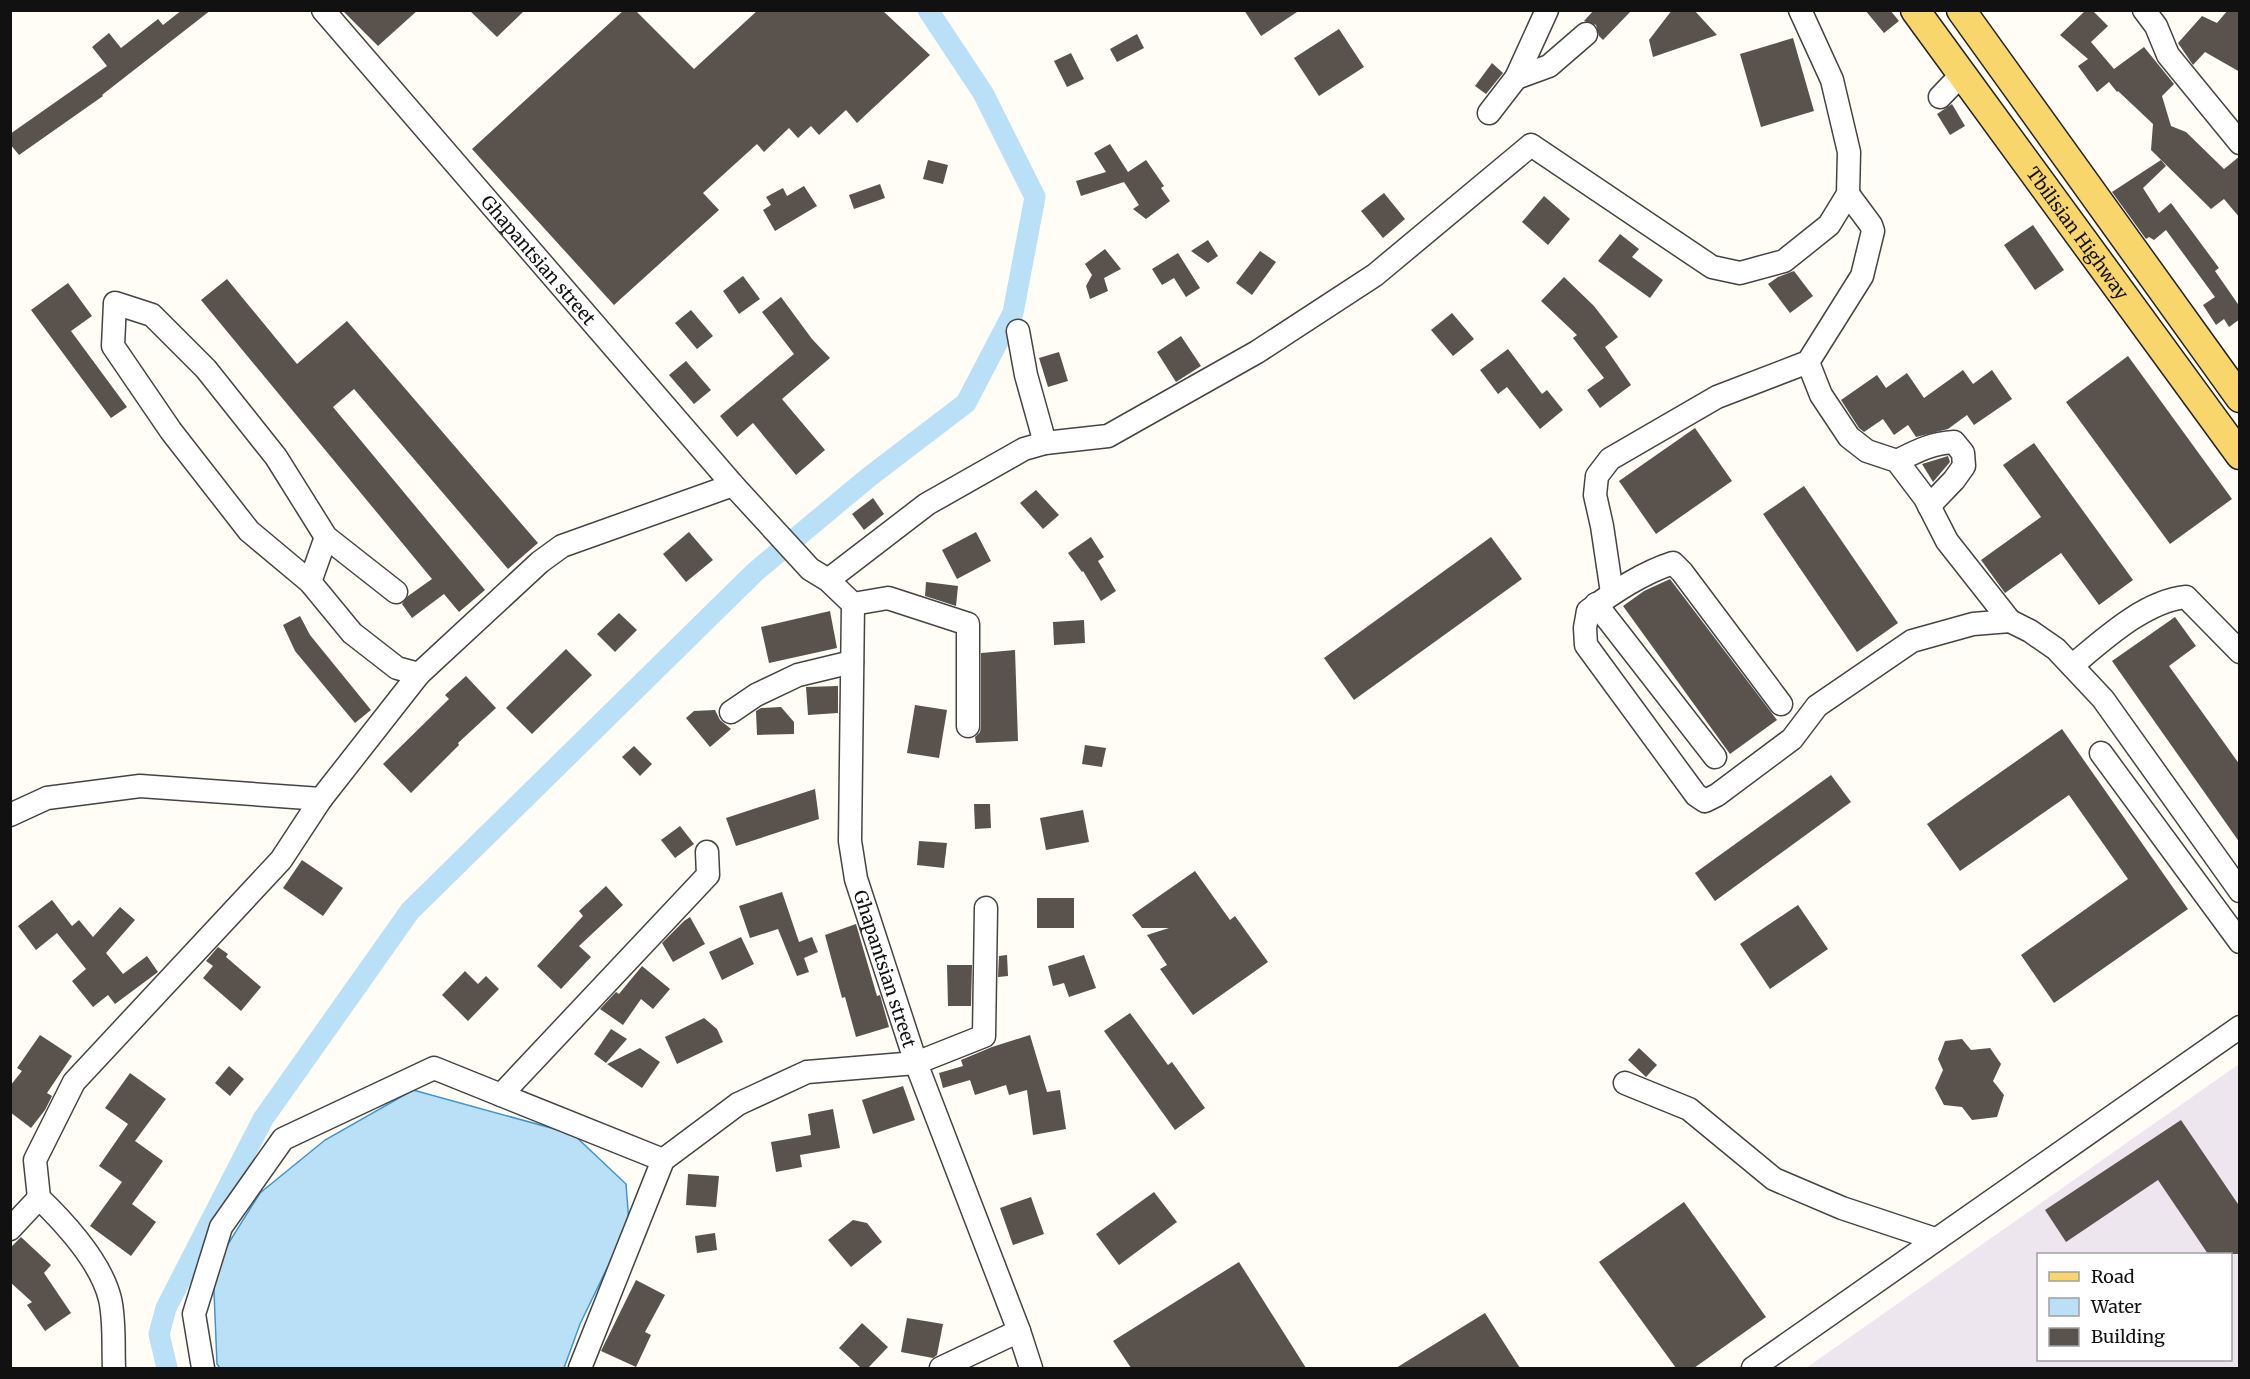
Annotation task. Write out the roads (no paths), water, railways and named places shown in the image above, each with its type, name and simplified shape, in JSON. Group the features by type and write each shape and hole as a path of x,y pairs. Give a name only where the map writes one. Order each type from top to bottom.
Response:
{"main road":[{"name":"Tbilisian Highway","path":"1915,10 2240,455"},
{"name":"Tbilisian Highway","path":"1961,10 2240,398"}],"street":[{"name":"Ghapantsian street","path":"323,10 733,485 819,574"},
{"path":"1489,113 1516,78 1547,10"},
{"path":"968,726 968,624 888,598 853,604 819,574 927,504 1024,449 1045,443 1108,436 1257,352 1375,275 1531,145 1712,267 1740,273 1784,261 1828,225 1848,194 1849,152 1832,80 1800,10"},
{"path":"2144,10 2156,26 2168,55 2240,143"},
{"path":"1516,78 1550,66 1586,34"},
{"path":"1940,97 1962,75"},
{"path":"1715,757 1604,599 1602,526 1595,495 1597,476 1610,459 1718,397 1808,362 1862,276 1873,231 1848,194"},
{"path":"396,592 326,537 276,457 207,369 152,315 115,303 113,346 171,431 249,531 310,582 352,633 397,668 419,674"},
{"path":"1018,331 1026,375 1045,443"},
{"path":"1808,362 1821,395 1849,437 1867,451 1898,461 1929,506 1947,541 2010,621 2030,631 2056,649 2103,699 2240,891"},
{"path":"1898,461 1937,443 1954,442 1963,453 1964,466 1929,506"},
{"path":"114,1368 110,1300 101,1273 59,1216 39,1198 35,1160 74,1082 281,860 321,799 419,674 540,562 561,546 733,485"},
{"path":"310,582 326,537"},
{"path":"1781,704 1688,579 1673,563 1657,568 1588,610 1585,628 1586,645 1696,795 1705,801 1717,795 1792,739 1817,706 1912,641 1973,624 2010,621"},
{"path":"2073,665 2109,635 2169,598 2186,597 2240,652"},
{"name":"Ghapantsian street","path":"853,604 851,851 856,879 916,1063 1019,1331 1031,1368"},
{"path":"731,712 756,695 798,675 852,662"},
{"path":"2101,753 2240,942"},
{"path":"10,815 48,798 140,786 321,799"},
{"path":"501,1095 708,875 707,852"},
{"path":"580,1368 663,1160 738,1104 807,1072 916,1063 984,1036 986,908"},
{"path":"1753,1368 2240,1027"},
{"path":"203,1368 194,1314 221,1227 283,1139 434,1068 663,1160"},
{"path":"1625,1083 1689,1109 1774,1179 1842,1208 1935,1239"},
{"path":"10,1229 39,1198"},
{"path":"941,1368 1019,1331"}],"water":[{"path":"413,1090 573,1134 626,1184 629,1223 580,1324 564,1368 220,1368 217,1364 213,1268 260,1193 325,1140"}],"waterway":[{"path":"167,1368 159,1334 166,1308 263,1119 410,911 755,572 869,477 966,403 1013,313 1035,197 983,93 928,10"}]}
